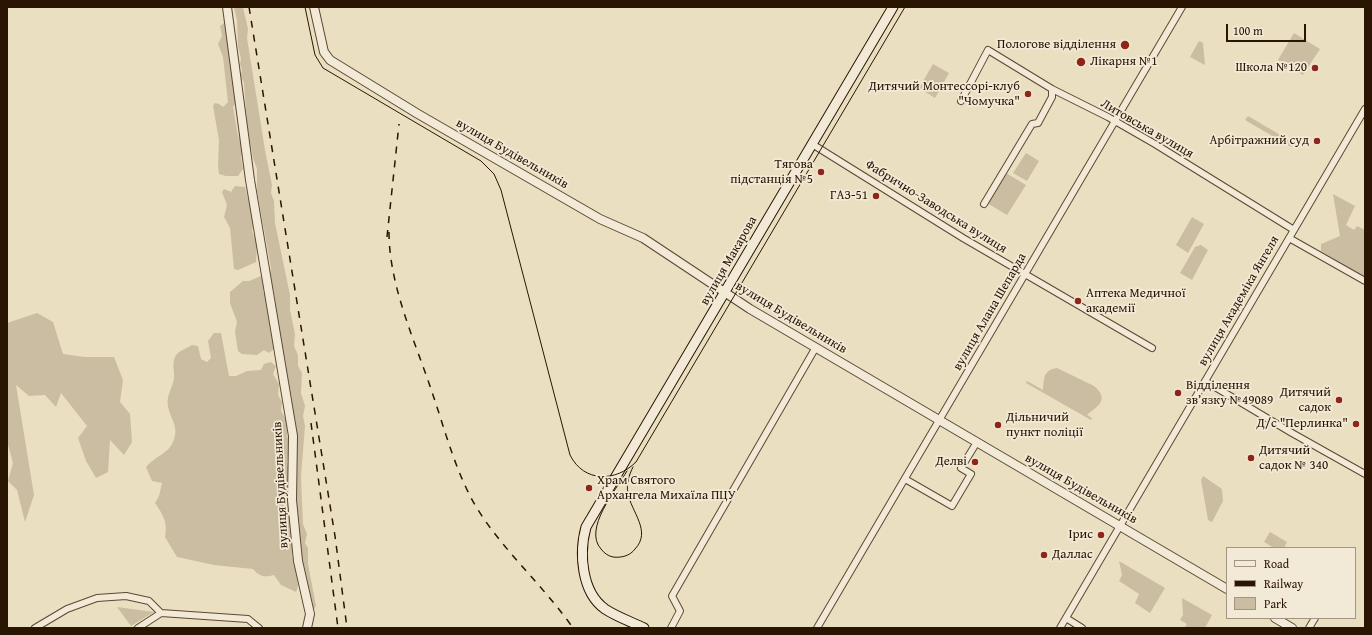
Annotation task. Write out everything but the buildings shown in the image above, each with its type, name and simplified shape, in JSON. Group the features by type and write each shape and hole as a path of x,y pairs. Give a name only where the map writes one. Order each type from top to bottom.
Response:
{"main road":[{"name":"вулиця Макарова","path":"644,628 605,609 591,590 583,570 581,553 586,526 893,7"}],"street":[{"name":"вулиця Будівельників","path":"227,7 250,180 293,436 292,500 298,561 310,614 307,628"},
{"name":"вулиця Будівельників","path":"314,7 322,47 330,60 418,114 600,219 643,238 750,309 1226,588"},
{"name":"вулиця Алана Шепарда","path":"817,628 1182,7"},
{"name":"Литовська вулиця","path":"961,101 988,50 1052,89 1115,121 1294,230"},
{"path":"984,204 1032,124 1038,123 1052,97 1052,89"},
{"name":"вулиця Академіка Янгеля","path":"1060,628 1365,109"},
{"name":"Фабрично-Заводська вулиця","path":"812,144 1025,274 1152,348"},
{"path":"1289,238 1365,282"},
{"path":"671,628 680,611 672,596 816,347"},
{"path":"1205,381 1273,423 1365,474"},
{"path":"905,479 952,506 971,474 961,468 977,442"},
{"path":"35,628 67,609 97,598 126,596 149,602 160,613"},
{"path":"138,628 160,613 248,619 260,628"},
{"path":"1066,618 1082,628"},
{"path":"1277,619 1292,628"},
{"path":"1309,628 1314,619"}],"green space":[{"path":"234,7 243,7 248,29 247,38 272,185 271,193 274,201 275,223 290,295 290,310 295,334 294,346 298,355 298,366 302,373 301,393 305,406 303,416 305,426 301,476 303,524 307,534 305,543 308,548 308,564 316,606 314,609 310,603 301,561 295,503 297,495 295,474 297,442 285,373 286,365 276,318 275,298 270,276 271,268 257,191 257,169 253,158 247,124 244,83 241,76 241,59 238,46 237,20"},
{"path":"224,23 228,39 236,102 233,107 238,136 243,147 241,157 243,169 238,176 226,176 219,174 218,166 219,140 213,106 215,103 223,107 228,102 223,57 218,44 222,36 220,26"},
{"path":"1294,33 1320,49 1303,75 1278,60"},
{"path":"1199,41 1203,43 1205,65 1190,57"},
{"path":"933,64 949,73 935,98 919,88"},
{"path":"1248,116 1294,143 1291,147 1245,120"},
{"path":"1026,153 1039,161 1027,181 1013,173"},
{"path":"1006,173 1026,185 1007,215 987,203"},
{"path":"235,186 245,187 254,222 252,231 257,244 256,262 238,270 234,269 230,228 224,217 227,205 222,192 224,189 231,192"},
{"path":"1333,194 1355,206 1346,225 1354,230 1357,226 1365,230 1365,278 1321,251 1321,244 1340,236"},
{"path":"1192,217 1204,224 1188,253 1176,245"},
{"path":"1201,245 1208,250 1192,280 1180,273 1195,247"},
{"path":"261,276 264,283 263,292 266,294 270,328 276,347 269,353 264,350 257,355 242,354 238,351 235,332 237,322 230,303 230,292 243,281 249,281"},
{"path":"37,313 53,322 63,354 85,357 114,357 123,380 120,402 130,414 132,442 124,455 110,440 108,472 96,478 86,461 78,438 87,426 61,393 56,407 45,395 29,396 16,385 34,495 25,522 17,490 8,481 13,463 7,441 7,323"},
{"path":"214,333 221,333 229,376 236,376 247,371 261,370 264,364 271,362 276,366 273,374 279,384 278,395 282,402 281,411 288,423 288,506 293,545 292,556 297,572 298,586 296,592 281,585 274,575 265,576 260,575 253,569 214,565 177,557 165,537 166,527 164,519 155,503 159,496 162,483 152,481 146,467 171,446 175,437 175,427 169,411 168,396 174,379 173,364 176,355 192,345 198,346 201,359 207,362 211,358 208,341"},
{"path":"1057,368 1094,386 1099,391 1102,399 1100,403 1087,415 1092,418 1091,420 1026,383 1027,381 1043,390 1045,376 1052,369"},
{"path":"1203,476 1222,489 1223,501 1212,522 1208,520 1201,480"},
{"path":"1270,532 1287,542 1284,547 1272,547 1264,542"},
{"path":"1119,561 1165,588 1150,613 1135,603 1139,594 1119,581 1122,575"},
{"path":"1182,598 1212,615 1205,628 1184,628 1187,624 1180,620 1183,615"},
{"path":"117,607 154,612 131,626"}],"tram line":[{"path":"305,7 315,55 323,68 481,161 494,174 501,190 570,455 583,471 592,475 601,476 610,476 619,473 628,469 636,462 905,7"},
{"path":"627,471 603,510 598,521 596,531 596,541 601,549 606,554 613,557 622,557 631,553 640,542 642,535 639,521 627,490 628,480 633,467"}],"railway":[{"path":"249,7 335,536 347,628"},
{"path":"387,237 399,124"},
{"path":"389,232 393,273 404,313 451,450 468,492 497,537 549,597 573,628"},
{"path":"311,423 338,628"}],"place":[{"name":"Пологове відділення","path":"1125,45"},
{"name":"Лікарня №1","path":"1081,62"},
{"name":"Школа №120","path":"1315,68"},
{"name":"Дитячий Монтессорі-клуб \"Чомучка\"","path":"1028,94"},
{"name":"Арбітражний суд","path":"1317,141"},
{"name":"Тягова пiдстанцiя №5","path":"821,172"},
{"name":"ГАЗ-51","path":"876,196"},
{"name":"Аптека Медичної академії","path":"1078,301"},
{"name":"Відділення зв’язку №49089","path":"1178,393"},
{"name":"Дитячий садок","path":"1339,400"},
{"name":"Д/с \"Перлинка\"","path":"1356,424"},
{"name":"Дільничий пункт поліції","path":"998,425"},
{"name":"Дитячий садок № 340","path":"1251,458"},
{"name":"Делві","path":"975,462"},
{"name":"Храм Святого Архангела Михаїла ПЦУ","path":"589,488"},
{"name":"Ірис","path":"1101,535"},
{"name":"Даллас","path":"1044,555"}]}
